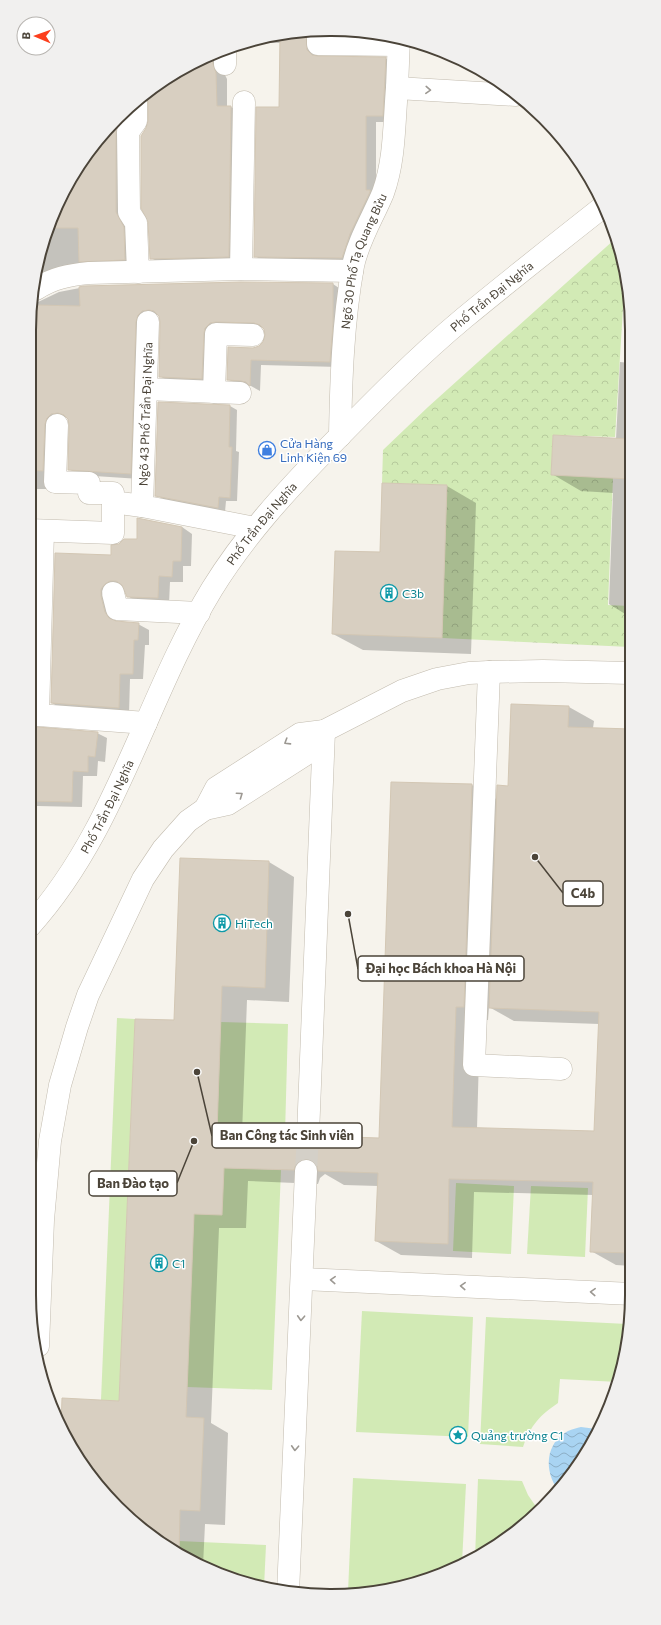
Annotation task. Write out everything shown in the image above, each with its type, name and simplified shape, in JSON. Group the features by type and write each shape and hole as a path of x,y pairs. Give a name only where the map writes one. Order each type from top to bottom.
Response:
{"street":[{"path":"318,37 318,44 389,42"},
{"name":"Ngõ 30 Phố Tạ Quang Bửu","path":"340,436 341,376 346,311 352,270 360,244 383,192 392,161 397,88 398,44"},
{"path":"397,88 506,94"},
{"path":"241,269 244,102"},
{"path":"136,109 136,121 128,132 129,212 136,223 138,272"},
{"name":"Phố Trần Đại Nghĩa","path":"36,919 48,906 78,860 110,804 172,665 199,613 212,590 255,528 291,486 371,402 462,319 599,210"},
{"path":"40,287 57,278 89,273 241,269 352,270"},
{"name":"Ngõ 43 Phố Trần Đại Nghĩa","path":"142,506 148,322"},
{"path":"214,392 216,334 253,335"},
{"path":"146,389 240,393"},
{"path":"36,530 113,533 113,493 89,493 89,483 55,482 57,425"},
{"path":"113,502 142,506 255,528"},
{"path":"113,593 117,609 199,613"},
{"path":"38,1320 36,1220 60,1085 77,1026 86,1001 142,879 163,849 188,821 205,809 228,804 311,751 324,731 402,691 437,679 469,673 489,672 543,671 625,673"},
{"path":"489,672 474,1065 561,1069"},
{"path":"36,714 146,723"},
{"path":"308,1135 324,731"},
{"path":"288,1585 303,1279 306,1170"},
{"path":"303,1279 625,1294"}],"green space":[{"path":"611,242 619,273 623,304 615,437 553,435 551,474 613,478 608,605 625,606 625,647 442,638 447,485 382,483 383,450 428,407"},
{"path":"117,1018 135,1019 119,1401 101,1400"},
{"path":"221,1022 288,1024 285,1134 217,1132"},
{"path":"224,1168 281,1170 272,1390 187,1387 194,1214"},
{"path":"456,1183 514,1186 511,1254 453,1251"},
{"path":"531,1186 588,1188 585,1257 527,1254"},
{"path":"362,1311 473,1317 468,1437 356,1432"},
{"path":"486,1317 623,1324 619,1352 611,1382 560,1379 558,1403 536,1422 523,1447 480,1444"},
{"path":"353,1478 466,1484 462,1558 443,1567 407,1579 348,1588"},
{"path":"478,1479 522,1481 528,1495 536,1506 510,1528 475,1551"},
{"path":"179,1541 266,1545 264,1581 218,1567 179,1547"}],"water":[{"path":"581,1427 593,1429 586,1442 555,1486 550,1474 549,1466 551,1450 560,1436 570,1430"}],"building":[{"path":"306,37 307,50 312,55 318,56 386,57 383,116 366,116 366,190 370,190 370,192 350,234 342,258 254,257 256,107 279,107 280,41"},
{"path":"213,60 216,73 217,106 231,106 229,257 150,259 148,222 141,208 141,136 148,121 147,100 151,97 183,75"},
{"path":"117,127 116,132 116,212 124,227 125,260 79,262 78,228 55,228 66,200 75,183 97,151"},
{"path":"241,282 333,283 333,325 330,362 251,360 250,386 246,382 227,380 228,347 253,348 259,346 263,342 265,335 264,329 260,325 254,323 216,322 210,323 205,328 202,379 159,377 159,316 154,311 142,311 138,315 136,322 131,474 68,470 68,419 64,415 58,413 51,414 47,418 45,424 43,471 36,470 38,305 80,306 79,287"},
{"path":"158,402 230,405 229,447 232,447 230,498 219,497 218,508 155,496"},
{"path":"553,435 625,439 625,479 551,475"},
{"name":"C3b","path":"382,483 447,485 442,638 332,634 335,551 380,552"},
{"path":"137,518 182,527 181,561 173,561 172,577 159,576 158,598 127,597 122,585 116,581 110,581 101,589 105,612 109,618 116,621 139,623 138,640 134,640 133,674 120,674 119,708 51,703 55,553 111,555 111,545 119,544 124,539 137,539"},
{"path":"511,704 569,706 568,727 625,729 625,1253 590,1252 593,1182 449,1179 448,1244 375,1241 378,1173 318,1171 317,1166 313,1161 306,1159 301,1160 296,1164 294,1170 224,1168 222,1215 194,1214 186,1417 204,1418 200,1511 180,1510 179,1547 136,1516 109,1489 75,1442 61,1415 62,1398 119,1401 135,1019 174,1020 180,858 269,861 265,988 222,986 217,1132 296,1135 297,1141 301,1145 308,1147 314,1146 318,1142 320,1136 379,1138 391,782 472,784 464,1007 456,1007 452,1127 594,1131 599,1012 489,1008 497,785 508,786"},
{"path":"36,726 98,732 95,757 88,756 88,772 73,771 72,802 36,801"}],"tunnel":[{"path":"306,1171 308,1135"}],"place":[{"name":"Cửa Hàng Linh Kiện 69","path":"267,450"},
{"name":"C3b","path":"389,593"},
{"name":"C4b","path":"535,857"},
{"name":"Đại học Bách khoa Hà Nội","path":"348,914"},
{"name":"HiTech","path":"222,923"},
{"name":"Ban Công tác Sinh viên","path":"197,1072"},
{"name":"Ban Đào tạo","path":"194,1141"},
{"name":"C1","path":"159,1263"},
{"name":"Quảng trường C1","path":"458,1435"}]}
